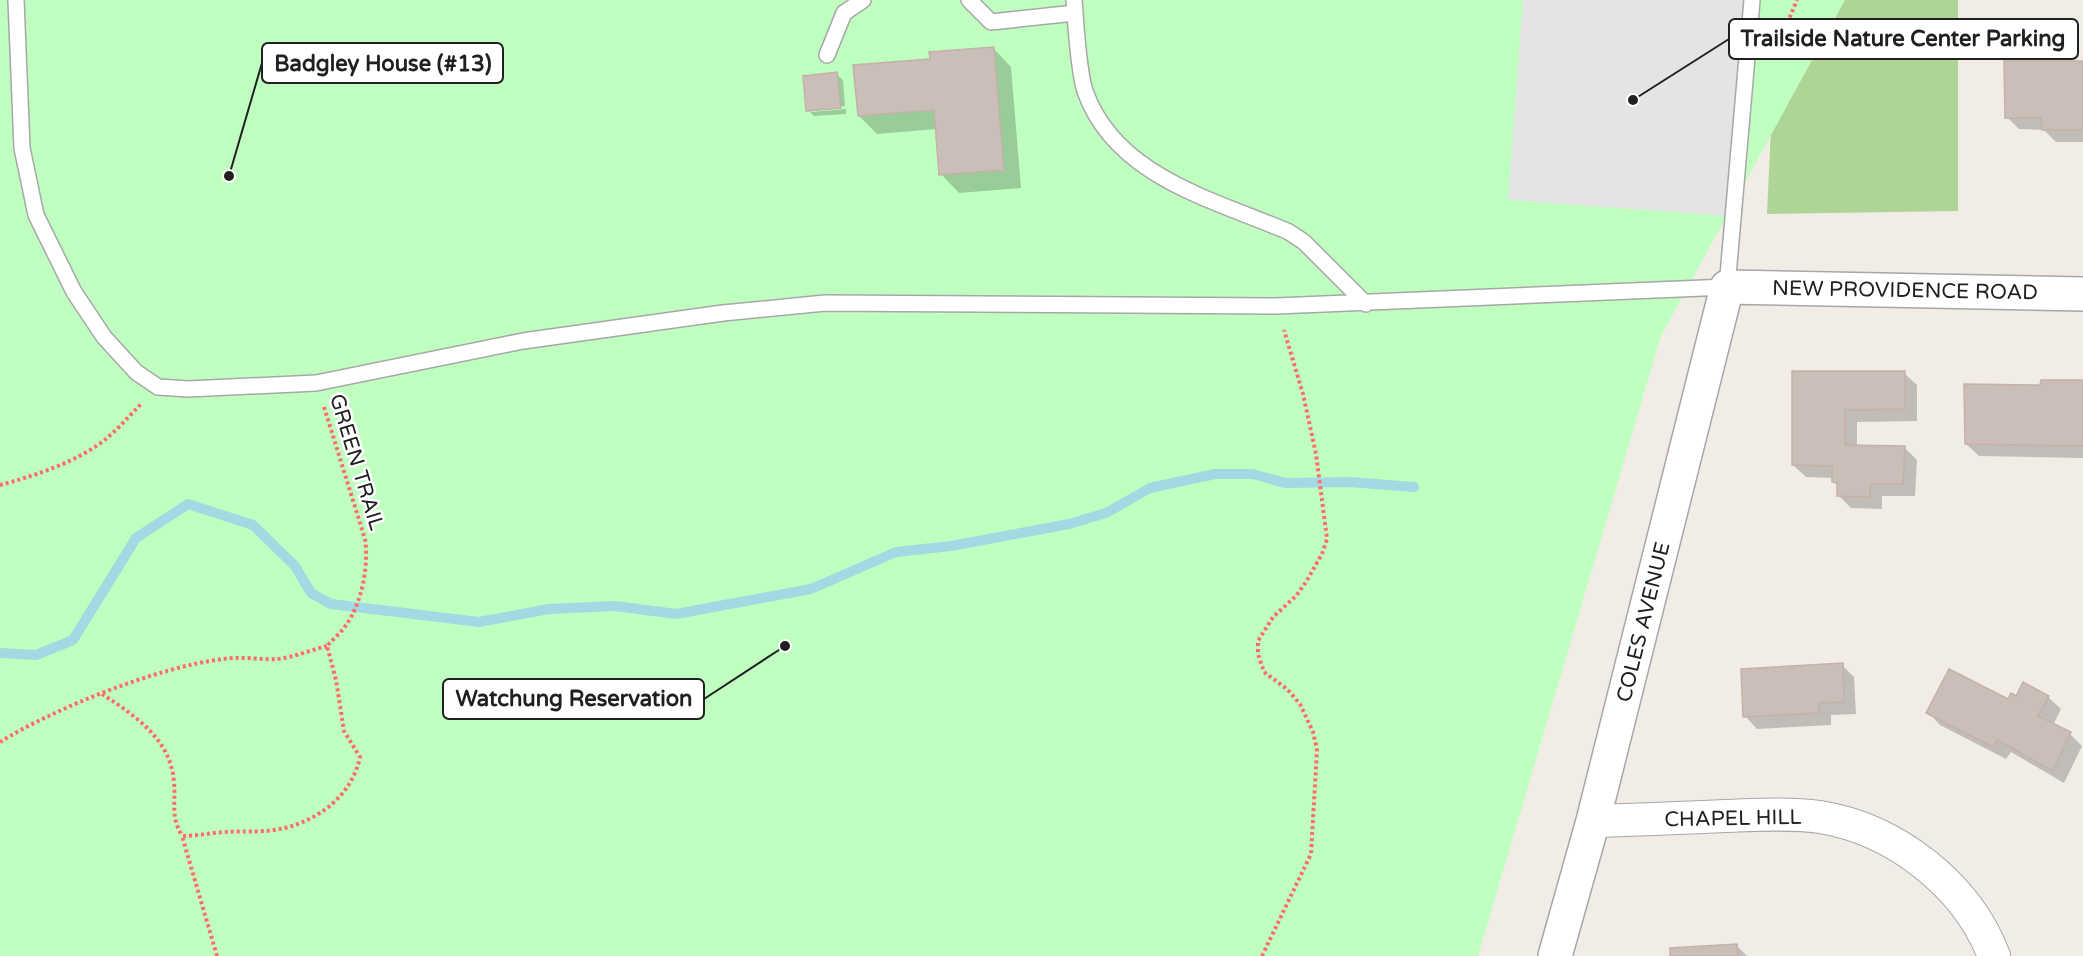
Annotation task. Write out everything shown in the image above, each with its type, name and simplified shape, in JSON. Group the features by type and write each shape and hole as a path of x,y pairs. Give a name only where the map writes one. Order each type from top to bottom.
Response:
{"street":[{"name":"NEW PROVIDENCE ROAD","path":"1728,287 2083,294"},
{"name":"COLES AVENUE","path":"1555,956 1593,821 1728,287"},
{"name":"CHAPEL HILL","path":"1593,821 1779,814 1821,818 1867,830 1889,840 1928,866 1962,900 1988,940 1994,956"}],"lane":[{"path":"16,0 22,148 36,215 74,292 104,337 136,372 158,387 188,389 316,383 523,341 723,313 825,303 1276,306 1728,287 1752,0"},
{"path":"827,55 844,13 863,0"},
{"path":"969,0 991,22 1075,7 1084,89 1101,126 1121,146 1182,189 1289,231 1304,242 1366,304"}],"path":[{"path":"1262,956 1311,854 1317,750 1313,732 1300,704 1287,689 1264,672 1258,654 1258,641 1273,617 1296,596 1322,554 1327,539 1316,454 1303,394 1276,306"},
{"name":"GREEN TRAIL","path":"316,383 365,539 366,576 347,624 327,646"},
{"path":"0,486 55,466 106,439 158,387"},
{"path":"0,742 21,729 102,694 158,675 223,659 279,659 327,646 336,680 344,731 360,757 357,775 346,790 327,809 302,823 268,831 182,836"},
{"path":"102,694 139,718 170,760 174,782 174,820 182,836 217,956"}],"green space":[{"path":"0,0 1845,0 1661,336 1478,956 0,956"},
{"path":"1777,0 1958,0 1958,211 1767,214"}],"shaded area":[{"path":"1523,0 1758,0 1742,217 1508,200"}],"building":[{"path":"994,47 1004,170 939,175 934,110 858,116 853,65 930,59 929,52"},
{"path":"2004,61 2083,61 2083,130 2042,130 2041,118 2005,118"},
{"path":"837,72 841,108 806,111 803,76"},
{"path":"1792,371 1905,371 1905,409 1845,410 1845,445 1905,446 1903,484 1870,484 1870,497 1837,496 1837,483 1832,482 1832,466 1792,465"},
{"path":"2041,380 2083,380 2083,446 1965,444 1964,384 2040,385"},
{"path":"1843,663 1844,702 1819,703 1819,713 1743,717 1741,669"},
{"path":"1949,669 2008,699 2011,693 2016,696 2023,682 2049,696 2038,716 2071,732 2052,771 1998,740 1993,747 1926,713"},
{"path":"1737,944 1738,956 1670,956 1670,948"}],"waterway":[{"path":"0,653 36,655 73,640 136,538 188,504 253,525 295,566 311,593 331,604 479,622 549,609 615,606 676,614 811,589 896,552 951,546 1069,524 1106,513 1150,488 1215,474 1253,474 1285,483 1349,482 1414,487"}],"place":[{"name":"Trailside Nature Center Parking","path":"1633,100"},
{"name":"Badgley House (#13)","path":"229,176"},
{"name":"Watchung Reservation","path":"785,646"}]}
